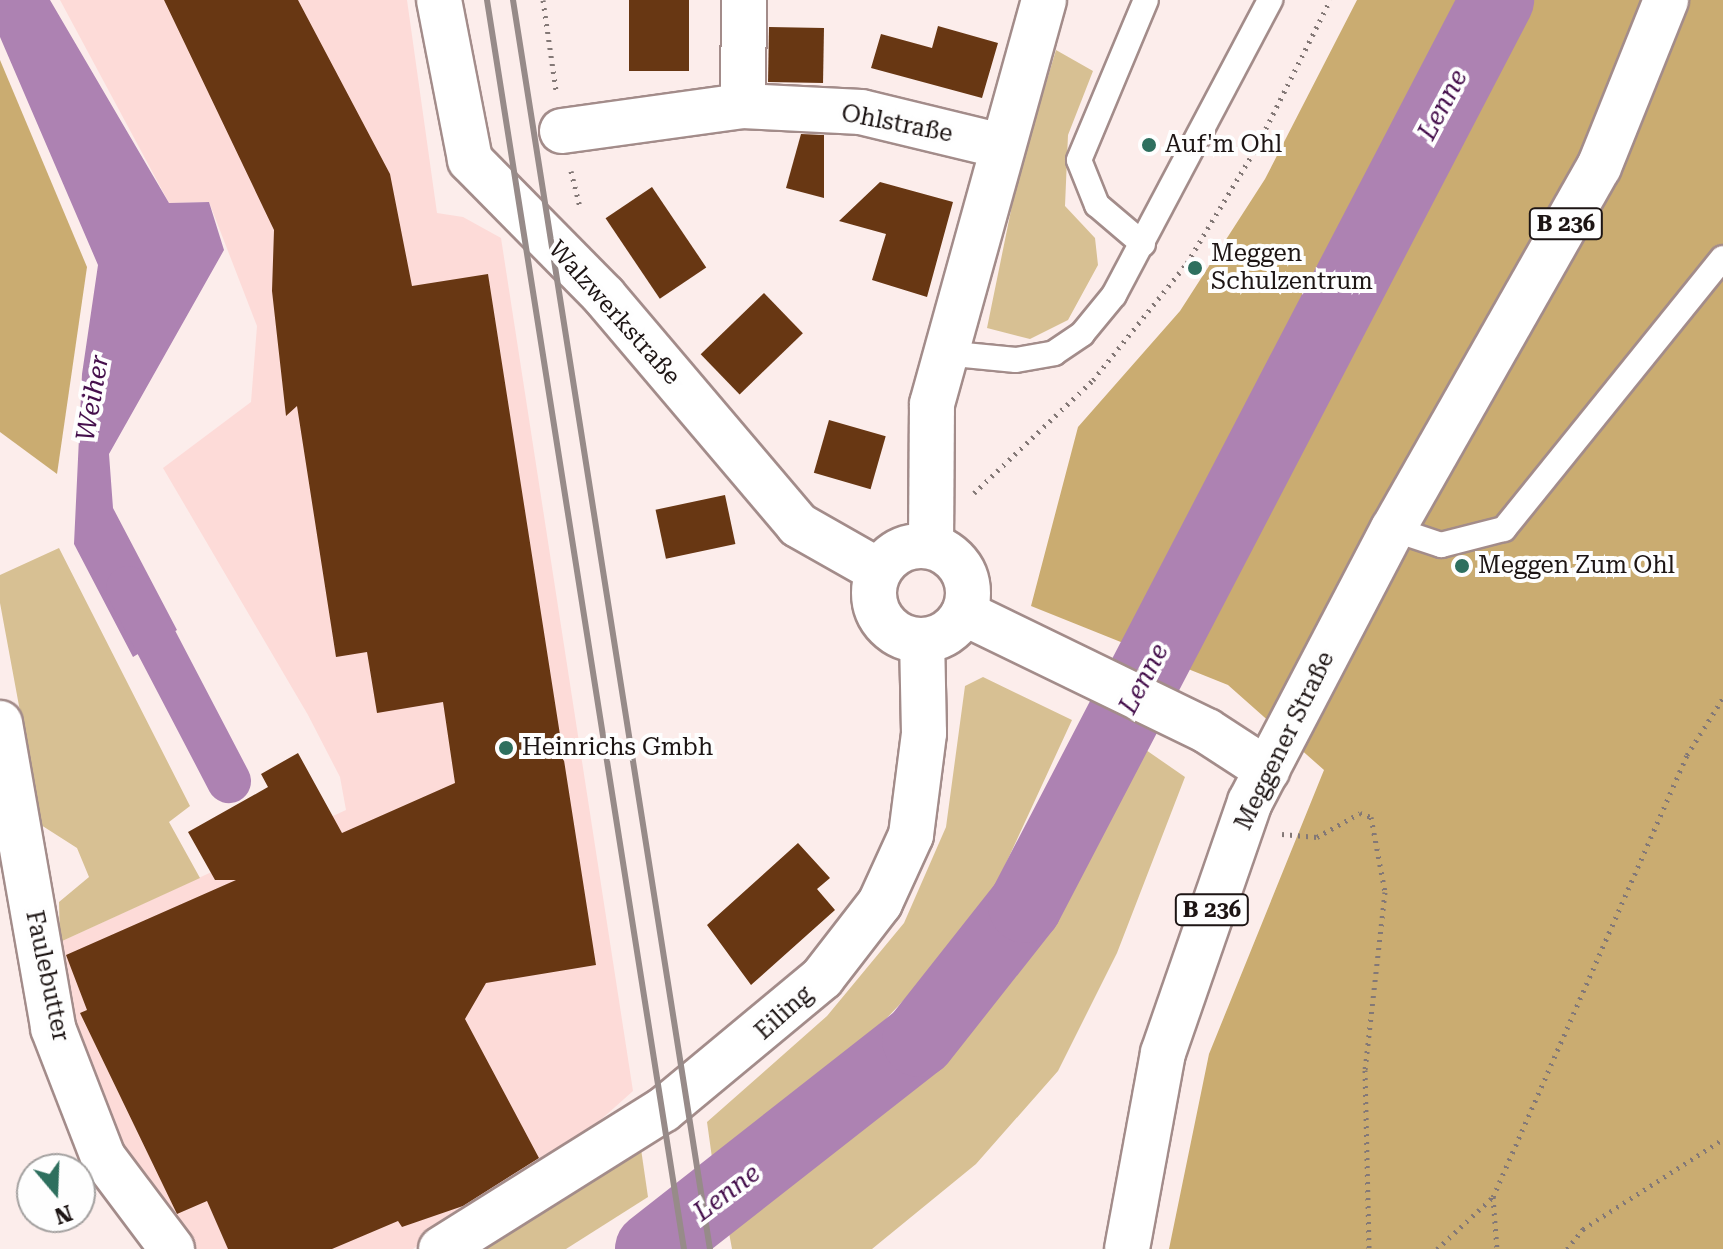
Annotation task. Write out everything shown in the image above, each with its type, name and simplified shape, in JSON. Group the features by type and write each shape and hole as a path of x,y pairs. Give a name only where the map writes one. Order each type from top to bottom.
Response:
{"street":[{"name":"Walzwerkstraße","path":"439,0 470,160 604,296 798,525 879,571"},
{"path":"743,106 744,0"},
{"path":"931,546 932,404 1044,0"},
{"name":"Meggener Straße","path":"1127,1249 1163,1053 1243,821 1393,529 1599,167 1666,0"},
{"name":"Ohlstraße","path":"562,131 743,106 861,112 1002,146"},
{"path":"931,546 964,572 964,613 947,632 922,640 884,623 874,597 879,571 907,547 931,546"},
{"path":"964,613 1011,641 1207,731 1267,770"},
{"name":"Eiling","path":"441,1249 663,1110 822,978 880,903 911,835 924,733 922,640"},
{"name":"Faulebutter","path":"0,723 53,1028 103,1157 172,1249"}],"lane":[{"path":"1143,244 1097,205 1079,160 1146,0"},
{"path":"944,353 1016,360 1054,353 1082,334 1114,295 1143,244 1270,0"},
{"path":"1393,529 1441,545 1504,529 1723,258"}],"path":[{"path":"1437,1249 1493,1197 1687,755 1723,698"},
{"path":"1243,821 1300,840 1360,813 1371,817 1385,892 1365,1070 1369,1249"},
{"path":"1567,1249 1583,1229 1723,1139"},
{"path":"1493,1197 1497,1249"}],"shaded area":[{"path":"60,0 407,0 437,213 463,217 501,238 633,1091 577,1141 413,1249 190,1249 140,1179 74,1039 60,942 346,810 340,777 308,715 163,468 251,402 257,326 209,202 169,203"},
{"path":"1357,0 1723,0 1723,1249 1169,1249 1209,1054 1324,770 1228,685 1031,606 1078,427 1180,311 1265,179"},
{"path":"1056,50 1093,71 1068,135 1065,206 1095,238 1098,265 1068,320 1030,339 987,328 1018,176"},
{"path":"0,60 87,267 57,474 0,432"},
{"path":"59,548 190,806 169,822 200,878 60,942 59,902 89,877 77,848 41,825 0,603 0,575"},
{"path":"983,677 1072,720 996,885 941,961 844,1063 713,1165 707,1122 827,1016 904,923 946,827 965,686"},
{"path":"1133,741 1185,777 1117,953 1058,1071 976,1164 872,1249 732,1249 727,1222 909,1083 1007,977 1068,884"},
{"path":"641,1149 648,1197 566,1249 483,1249"}],"water":[{"path":"0,0 50,0 169,203 209,202 224,250 109,454 113,508 177,630 133,657 74,544 82,374 98,265 0,37"}],"building":[{"name":"Heinrichs Gmbh","path":"164,0 298,0 390,174 412,286 488,274 596,965 486,983 465,1019 539,1158 463,1206 402,1227 398,1221 332,1249 228,1249 207,1201 177,1214 80,1013 87,1010 66,955 236,880 215,880 188,832 268,787 261,774 298,753 342,833 455,783 443,702 377,713 367,652 336,657 297,406 286,416 272,291 274,230"},
{"path":"629,0 689,0 689,71 629,71"},
{"path":"938,26 998,43 982,98 871,68 881,34 932,48"},
{"path":"769,27 824,28 823,83 768,82"},
{"path":"801,134 824,135 824,198 786,188"},
{"path":"880,182 953,202 927,297 872,280 886,234 839,221"},
{"path":"652,187 706,267 660,299 606,218"},
{"path":"764,293 803,333 740,394 701,354"},
{"path":"829,420 886,436 871,489 814,473"},
{"path":"725,495 735,544 666,559 656,510"},
{"path":"798,843 830,878 817,889 835,910 751,985 707,925"}],"waterway":[{"name":"Lenne","path":"652,1249 919,1040 1025,906 1497,0"},
{"name":"Weiher","path":"128,588 229,781"}],"railway":[{"path":"487,0 684,1249"},
{"path":"513,0 710,1249"}],"place":[{"name":"Auf'm Ohl","path":"1149,145"},
{"name":"Meggen Schulzentrum","path":"1195,268"},
{"name":"Meggen Zum Ohl","path":"1462,566"},
{"name":"Heinrichs Gmbh","path":"506,748"}]}
